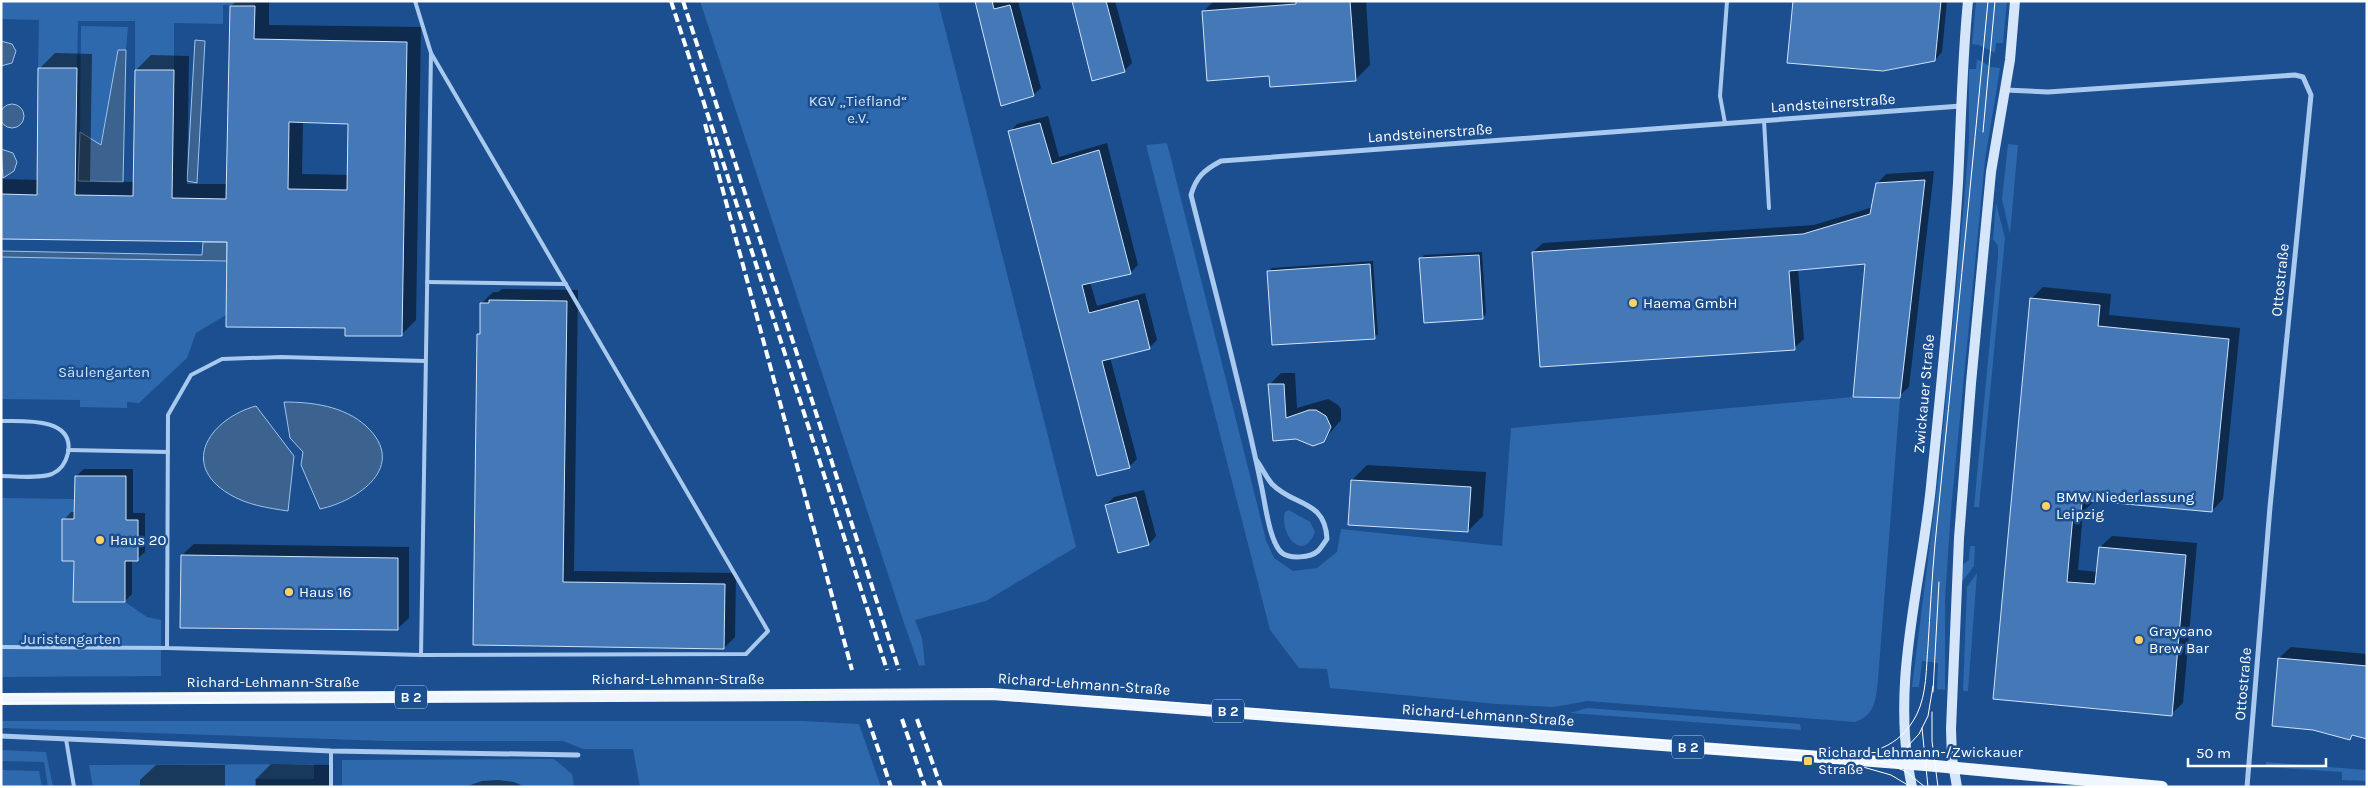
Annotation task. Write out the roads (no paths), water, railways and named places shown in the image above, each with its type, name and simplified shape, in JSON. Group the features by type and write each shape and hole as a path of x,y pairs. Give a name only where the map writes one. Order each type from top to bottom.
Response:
{"main road":[{"name":"Zwickauer Straße","path":"1912,787 1907,764 1903,698 1915,594 1932,478 1958,185 1968,1"},
{"path":"1958,787 1954,767 1951,729 1962,496 1990,182 2015,1"},
{"name":"Richard-Lehmann-Straße","path":"1,699 992,694 1118,702 1954,767 2162,787"}],"street":[{"name":"Ottostraße","path":"2004,90 2048,92 2295,75 2303,77 2306,82 2310,94 2310,103 2270,507 2247,787"},
{"name":"Landsteinerstraße","path":"1256,461 1273,484 1314,509 1324,519 1327,539 1317,552 1307,556 1288,556 1281,552 1275,542 1270,525 1191,196 1195,181 1204,170 1221,160 1962,106"},
{"path":"1,736 331,751 578,755"}],"lane":[{"path":"1,647 167,648 421,655 746,654 768,631 431,53 416,1"},
{"path":"1725,123 1720,96 1727,1"},
{"path":"421,655 431,53"},
{"path":"1764,121 1769,208"},
{"path":"427,282 566,284"},
{"path":"167,648 168,415 191,375 222,359 281,357 426,361"},
{"path":"1,421 33,421 53,426 64,434 68,450 63,466 53,473 36,477 1,476"},
{"path":"68,450 168,452"},
{"path":"66,739 74,787"},
{"path":"331,751 331,787"}],"tram line":[{"path":"1,695 1021,691 1835,754 1872,751 1893,742 1910,726 1917,714 1924,689 1935,544 1988,1"},
{"path":"1983,132 1995,1"},
{"path":"1933,692 1939,582"},
{"path":"1694,751 1852,764 1882,762 1905,749 1919,734 1928,716 1933,686"},
{"path":"1,703 441,701"},
{"path":"1103,705 1363,725"},
{"path":"1932,712 1932,741 1938,787"},
{"path":"1922,728 1928,787"},
{"path":"1879,761 1905,771 1925,787"},
{"path":"1863,767 1891,775 1911,787"}],"railway":[{"path":"671,1 887,670"},
{"path":"683,1 899,670"},
{"path":"705,124 852,670"},
{"path":"868,719 891,787"},
{"path":"902,719 925,787"},
{"path":"917,719 941,787"}],"place":[{"name":"Haema GmbH","path":"1633,303"},
{"name":"BMW Niederlassung Leipzig","path":"2046,506"},
{"name":"Haus 20","path":"100,540"},
{"name":"Haus 16","path":"289,592"},
{"name":"Graycano Brew Bar","path":"2139,640"},
{"name":"Richard-Lehmann-/Zwickauer Straße","path":"1808,761"}],"park label":[{"name":"KGV „Tiefland“ e.V.","path":"858,110"},
{"name":"Säulengarten","path":"104,372"},
{"name":"Juristengarten","path":"71,639"}]}
